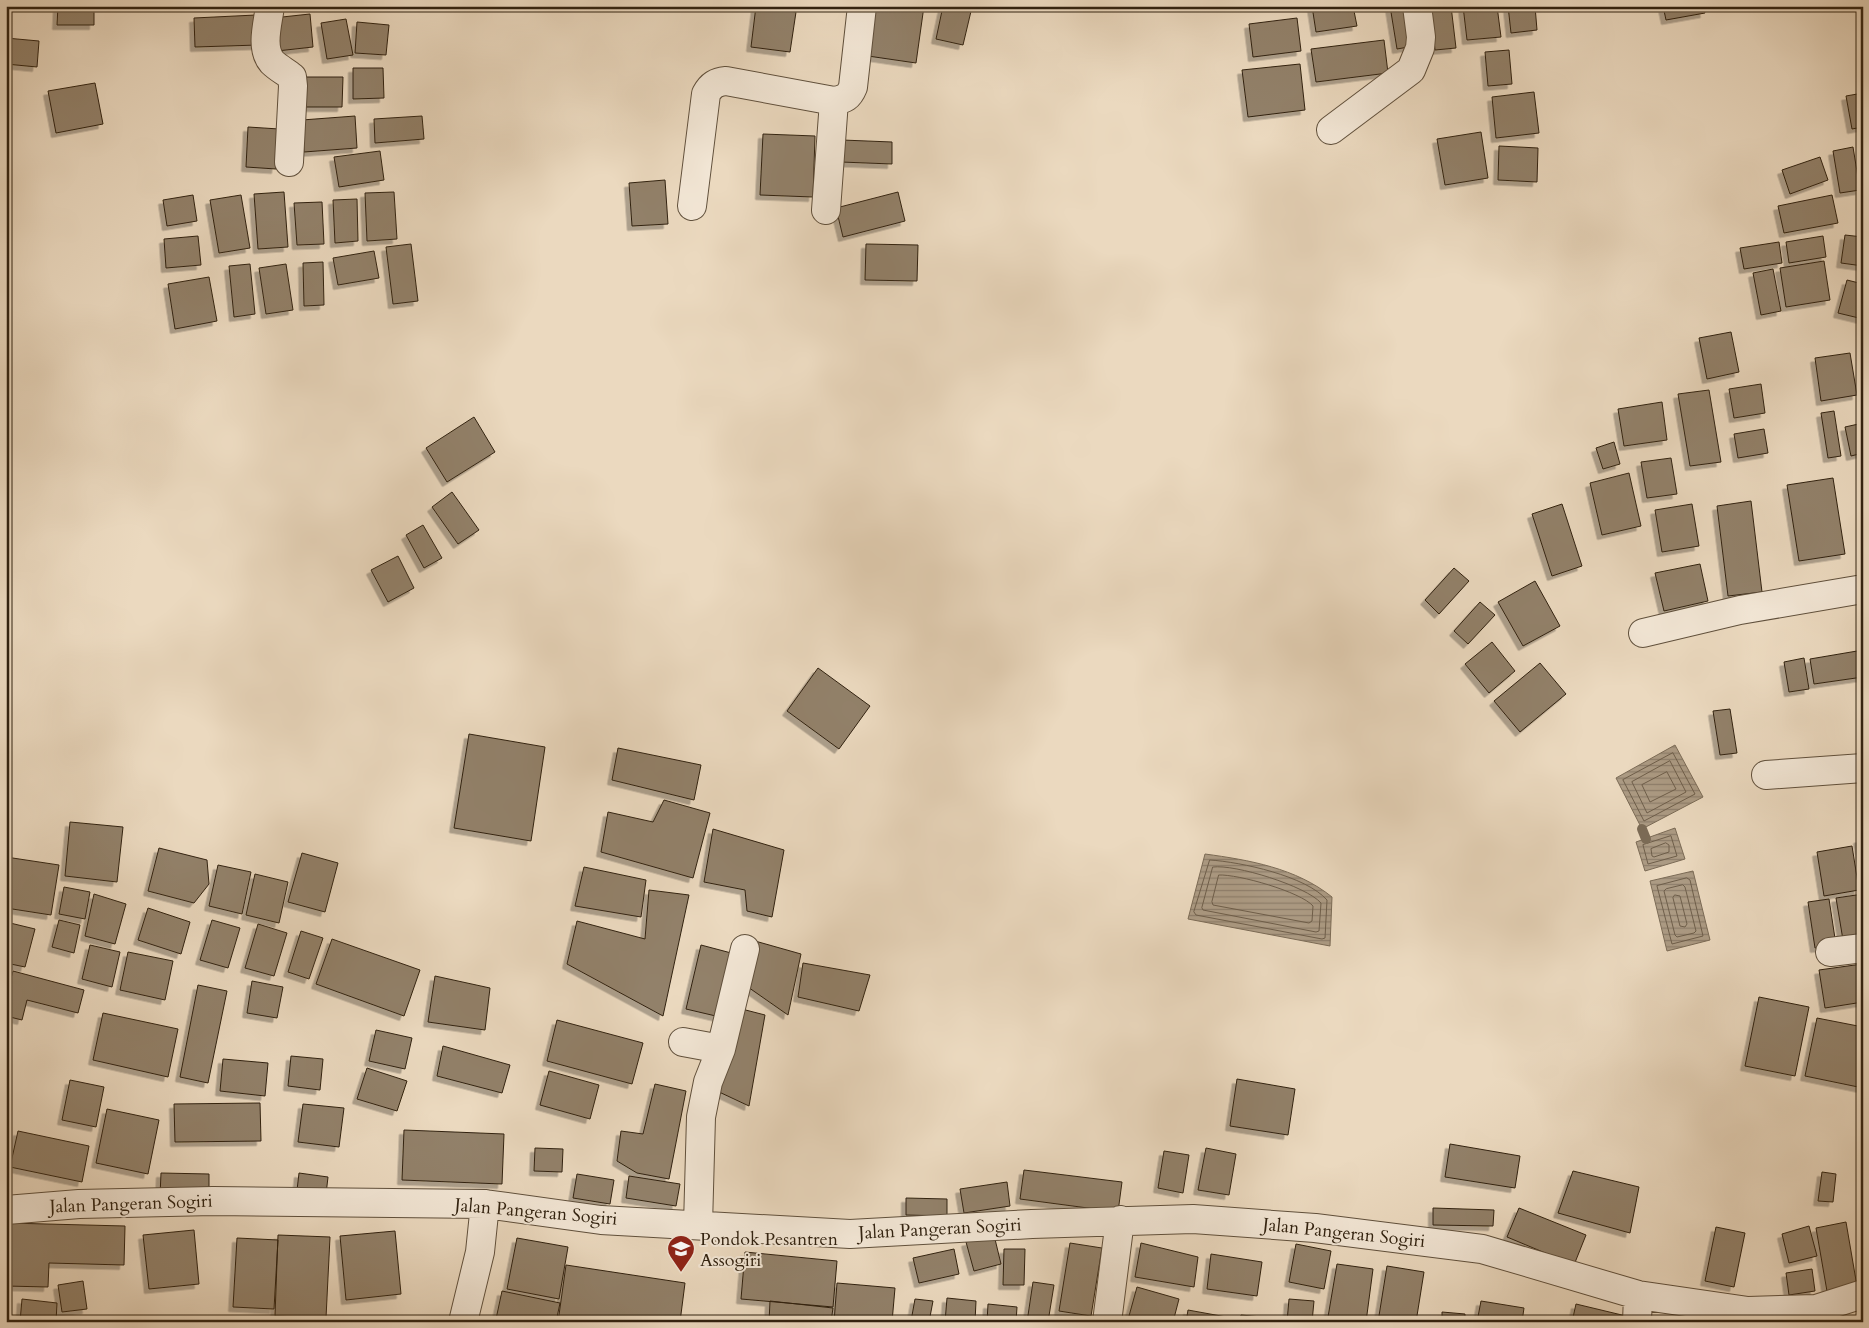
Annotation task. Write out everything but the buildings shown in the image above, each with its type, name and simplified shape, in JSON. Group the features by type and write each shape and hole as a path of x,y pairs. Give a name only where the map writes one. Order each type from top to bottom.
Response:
{"street":[{"path":"270,6 266,46 268,56 292,77 294,86 289,162"},
{"path":"692,206 706,94 710,86 718,81 726,81 834,101 844,99 850,95 853,87 862,6"},
{"path":"1331,130 1411,70 1420,48 1421,37 1418,6"},
{"path":"826,210 834,101"},
{"path":"1643,634 1740,610 1863,589"},
{"path":"1766,775 1863,768"},
{"path":"1830,952 1863,948"},
{"path":"698,1225 701,1117 708,1082 721,1049 745,949"},
{"path":"683,1042 721,1049"},
{"name":"Jalan Pangeran Sogiri","path":"6,1210 79,1204 213,1201 485,1204 601,1220 850,1234 1120,1220 1193,1219 1315,1228 1482,1249 1637,1309 1747,1316 1816,1315 1863,1294"},
{"path":"463,1322 480,1252 485,1204"},
{"path":"1107,1322 1120,1220"}],"water":[{"path":"1675,745 1703,797 1642,829 1616,778"},
{"path":"1675,828 1685,859 1645,871 1636,842"},
{"path":"1205,854 1238,859 1288,872 1318,887 1332,897 1330,946 1188,919"},
{"path":"1693,871 1710,940 1667,951 1650,881"}],"waterway":[{"path":"1642,829 1646,839"}],"place":[{"name":"Pondok Pesantren Assogiri","path":"681,1273"}]}
